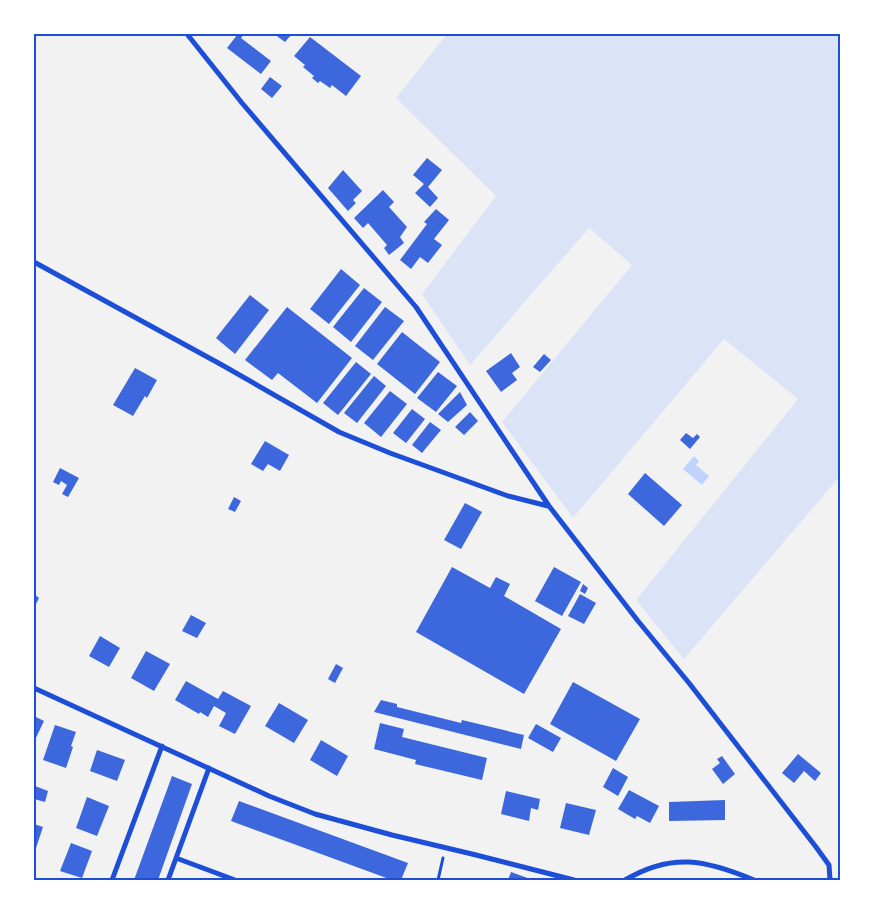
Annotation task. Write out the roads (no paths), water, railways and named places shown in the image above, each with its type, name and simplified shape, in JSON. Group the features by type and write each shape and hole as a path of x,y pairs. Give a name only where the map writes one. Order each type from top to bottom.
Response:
{"street":[{"path":"187,34 242,103 416,307 549,506 816,847 829,865 830,880 838,880"},
{"path":"34,262 222,365 339,432 390,453 508,496 549,506"},
{"path":"34,688 269,796 315,814 350,825 574,880"},
{"path":"112,880 162,746"},
{"path":"168,880 209,768"},
{"path":"176,858 235,880"},
{"path":"625,880 654,866 694,861 733,871 754,880"}],"water":[{"path":"694,456 699,461 696,465 709,476 702,485 683,469"}]}
